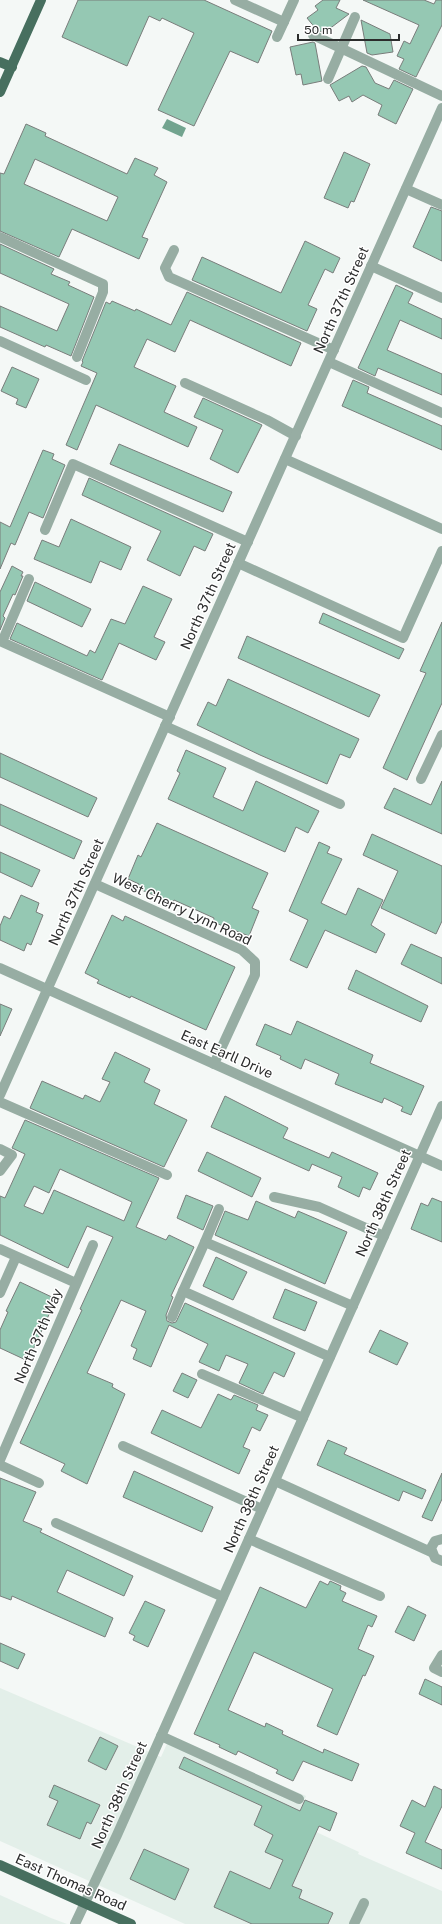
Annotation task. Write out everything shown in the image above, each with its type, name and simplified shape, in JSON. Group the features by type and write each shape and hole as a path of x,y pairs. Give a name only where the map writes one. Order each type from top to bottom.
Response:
{"main road":[{"path":"0,92 41,0"},
{"path":"0,62 12,67"},
{"name":"East Thomas Road","path":"0,1865 131,1924"}],"street":[{"path":"235,0 284,22"},
{"path":"277,37 294,0"},
{"path":"328,79 355,17"},
{"path":"313,35 442,96"},
{"name":"North 37th Street","path":"0,1095 442,108"},
{"path":"406,189 442,205"},
{"path":"0,237 103,284 103,292 76,357"},
{"path":"174,250 165,268 169,277 334,350"},
{"path":"372,266 442,298"},
{"path":"0,342 86,380"},
{"path":"328,362 442,414"},
{"path":"185,383 267,420 296,436"},
{"path":"285,459 442,529"},
{"path":"45,530 73,464 248,542"},
{"path":"238,563 403,638 442,551"},
{"path":"29,579 2,642 170,717"},
{"path":"165,726 340,804"},
{"path":"421,779 438,755 442,735"},
{"name":"West Cherry Lynn Road","path":"95,884 242,950 255,962 255,975 214,1064"},
{"name":"East Earll Drive","path":"0,968 442,1166"},
{"path":"0,1102 167,1175"},
{"name":"North 38th Street","path":"75,1924 161,1736 442,1106"},
{"path":"0,1149 12,1155 0,1171"},
{"path":"274,1197 319,1207 384,1236"},
{"path":"172,1317 219,1209"},
{"path":"205,1242 353,1306"},
{"name":"North 37th Way","path":"0,1460 93,1245"},
{"path":"0,1249 76,1283"},
{"path":"0,1293 16,1257"},
{"path":"184,1291 330,1357"},
{"path":"202,1374 303,1418"},
{"path":"123,1446 262,1510"},
{"path":"0,1465 39,1483"},
{"path":"274,1481 431,1552 435,1558 442,1561"},
{"path":"56,1523 223,1597"},
{"path":"249,1539 380,1596"},
{"path":"431,1552 435,1541 442,1539"},
{"path":"442,1655 434,1668 442,1672"},
{"path":"161,1736 299,1799"},
{"path":"354,1924 364,1903"}],"shaded area":[{"path":"167,119 186,128 182,137 162,128"},
{"path":"0,1688 161,1757 170,1737 306,1796 295,1822 359,1852 358,1854 442,1891 442,1924 329,1924 334,1910 328,1924 185,1924 0,1841"},
{"path":"0,1895 51,1918 67,1924 0,1924"}],"building":[{"path":"78,0 204,0 272,31 258,63 230,51 194,126 158,110 194,33 162,18 160,21 149,16 127,66 62,37"},
{"path":"323,0 340,0 336,8 349,14 324,33 316,29 307,18 318,10 315,6"},
{"path":"363,0 424,0 434,4 436,0 442,0 442,25 416,77 399,69 404,59 397,56 404,41 410,44 419,25"},
{"path":"361,20 390,34 393,52 372,55 367,53"},
{"path":"313,42 315,43 322,81 303,85 301,74 296,75 290,47"},
{"path":"362,66 366,67 375,83 389,89 394,80 413,89 396,124 378,115 382,105 363,95 352,102 349,96 339,101 330,85"},
{"path":"26,124 46,133 45,136 127,174 135,158 158,168 154,175 167,182 142,237 148,239 139,259 72,229 59,257 0,231 0,173 4,174","holes":["35,159 118,197 107,221 24,184"]},
{"path":"344,152 370,164 354,202 351,201 348,208 324,198"},
{"path":"431,207 442,211 442,261 413,247"},
{"path":"305,241 340,258 333,273 325,269 308,305 317,309 307,331 192,280 202,257 281,293"},
{"path":"0,244 54,269 51,274 70,282 68,285 94,297 71,356 46,345 45,347 0,327 0,306 57,331 69,304 0,273"},
{"path":"396,285 413,293 408,303 442,319 442,339 400,320 387,350 442,374 442,395 378,368 375,376 358,368"},
{"path":"187,292 301,343 291,366 190,320 175,352 147,339 134,367 176,386 164,412 197,427 188,447 96,405 77,450 66,445 97,373 81,366 106,302 110,304 112,301 135,311 136,309 171,325"},
{"path":"12,367 39,379 26,408 16,404 18,399 1,391"},
{"path":"353,380 369,387 367,393 442,426 442,450 342,406"},
{"path":"203,398 262,425 238,473 210,459 223,430 194,417"},
{"path":"119,444 232,492 223,512 110,464"},
{"path":"43,450 54,454 52,459 65,465 43,518 29,512 15,545 11,543 0,569 0,522 10,527"},
{"path":"89,478 213,534 205,551 194,546 180,576 147,560 161,531 82,495"},
{"path":"71,519 131,547 121,570 100,561 91,583 34,559 42,540 59,547"},
{"path":"12,566 23,572 21,576 23,576 15,595 13,594 3,616 5,618 0,630 0,592"},
{"path":"35,582 91,609 82,627 27,601"},
{"path":"143,586 172,599 154,637 165,642 156,660 119,643 102,680 10,639 17,623 87,656 90,650 95,653 111,619 125,624"},
{"path":"323,613 404,649 399,659 319,623"},
{"path":"442,622 442,703 407,780 383,768 426,673 420,671"},
{"path":"247,636 380,695 369,717 238,658"},
{"path":"228,679 359,739 350,758 340,754 327,784 260,755 197,725 208,702 216,706"},
{"path":"186,750 226,768 213,797 243,811 256,781 319,811 308,833 296,827 285,852 168,799 180,773 177,771"},
{"path":"0,753 97,798 88,817 0,777"},
{"path":"442,781 442,834 384,808 394,788 431,805"},
{"path":"0,804 82,841 74,859 0,825"},
{"path":"157,823 268,873 252,908 259,911 249,936 213,922 214,918 174,900 172,903 137,888 139,884 128,879 138,855 141,857"},
{"path":"372,834 442,866 442,921 436,934 381,908 398,871 363,855"},
{"path":"319,842 330,847 327,853 342,859 321,903 346,915 358,888 383,900 371,925 385,934 376,953 325,930 307,968 290,960 308,920 289,911"},
{"path":"0,852 40,870 32,887 0,872"},
{"path":"21,895 39,903 36,912 43,915 31,945 27,943 24,951 0,940 0,926 4,916 10,919"},
{"path":"112,915 123,921 125,916 235,967 206,1030 131,996 130,998 97,983 99,980 85,973"},
{"path":"411,944 442,958 442,984 401,964"},
{"path":"356,970 428,1006 421,1022 348,989"},
{"path":"0,1004 12,1009 0,1036"},
{"path":"297,1021 373,1055 370,1063 424,1086 411,1115 401,1111 403,1107 384,1098 382,1103 335,1084 339,1074 305,1059 301,1069 280,1059 281,1056 256,1045 265,1024 291,1035"},
{"path":"115,1052 150,1069 144,1082 160,1090 154,1104 187,1120 164,1167 30,1108 42,1081 83,1099 85,1095 100,1102 110,1082 102,1079"},
{"path":"225,1096 288,1128 283,1138 329,1158 332,1152 378,1173 370,1190 363,1187 359,1197 338,1187 342,1177 312,1164 309,1171 211,1127"},
{"path":"25,1120 159,1178 136,1227 166,1240 169,1235 194,1247 171,1296 173,1297 166,1315 167,1321 172,1323 176,1322 185,1303 295,1353 284,1377 274,1372 263,1394 239,1383 248,1364 226,1355 219,1371 199,1362 208,1344 169,1325 151,1367 133,1359 137,1349 131,1346 146,1311 121,1300 87,1373 113,1384 112,1387 125,1394 87,1484 61,1471 65,1464 20,1443 82,1310 80,1309 113,1237 87,1226 68,1268 0,1235 0,1196 5,1198 25,1154 12,1148","holes":["60,1169 132,1202 124,1221 54,1190 43,1214 24,1206 34,1186 49,1193"]},
{"path":"207,1152 261,1178 252,1197 198,1171"},
{"path":"186,1195 213,1206 203,1230 177,1218"},
{"path":"432,1198 442,1202 442,1242 411,1229 421,1203 428,1206"},
{"path":"256,1201 295,1218 298,1211 347,1232 325,1284 215,1235 225,1211 248,1220"},
{"path":"216,1257 247,1272 233,1300 203,1286"},
{"path":"20,1282 56,1299 28,1361 0,1348 0,1330 8,1312 6,1311"},
{"path":"285,1289 317,1302 305,1331 273,1318"},
{"path":"380,1330 408,1343 397,1365 369,1352"},
{"path":"182,1373 197,1380 188,1398 173,1391"},
{"path":"218,1394 231,1400 234,1395 258,1405 256,1410 268,1415 260,1431 252,1427 243,1447 250,1450 239,1474 151,1433 162,1410 201,1428"},
{"path":"328,1440 347,1448 344,1454 426,1490 422,1499 403,1491 399,1501 317,1465"},
{"path":"134,1471 213,1507 202,1532 123,1497"},
{"path":"442,1473 442,1499 432,1521 422,1517"},
{"path":"0,1478 36,1492 23,1521 42,1529 40,1532 133,1576 124,1596 67,1570 57,1592 113,1618 105,1637 12,1596 11,1600 0,1596"},
{"path":"320,1581 328,1585 330,1581 341,1586 340,1590 346,1593 342,1601 377,1616 372,1627 368,1625 358,1649 374,1656 365,1676 363,1675 337,1735 317,1726 333,1689 254,1652 228,1710 265,1727 266,1723 283,1731 282,1734 323,1753 324,1749 359,1764 352,1781 303,1761 293,1781 276,1773 278,1770 238,1751 236,1755 219,1747 220,1745 194,1734 260,1587 306,1608"},
{"path":"145,1601 165,1610 148,1647 133,1640 135,1636 129,1633"},
{"path":"408,1606 426,1615 414,1641 395,1632"},
{"path":"0,1643 25,1654 18,1669 0,1661"},
{"path":"425,1679 442,1687 442,1705 419,1694"},
{"path":"100,1737 118,1746 106,1770 88,1761"},
{"path":"184,1757 300,1811 305,1800 337,1813 330,1831 319,1826 292,1886 302,1890 299,1898 333,1913 328,1924 252,1924 214,1907 230,1871 270,1889 283,1860 265,1852 273,1835 254,1825 262,1806 179,1768"},
{"path":"54,1785 100,1805 91,1824 87,1822 80,1839 47,1825 58,1801 49,1797"},
{"path":"434,1786 442,1790 442,1806 425,1842 442,1850 442,1869 406,1853 415,1833 400,1826 412,1800 425,1807"},
{"path":"144,1849 189,1869 175,1900 130,1879"}]}
